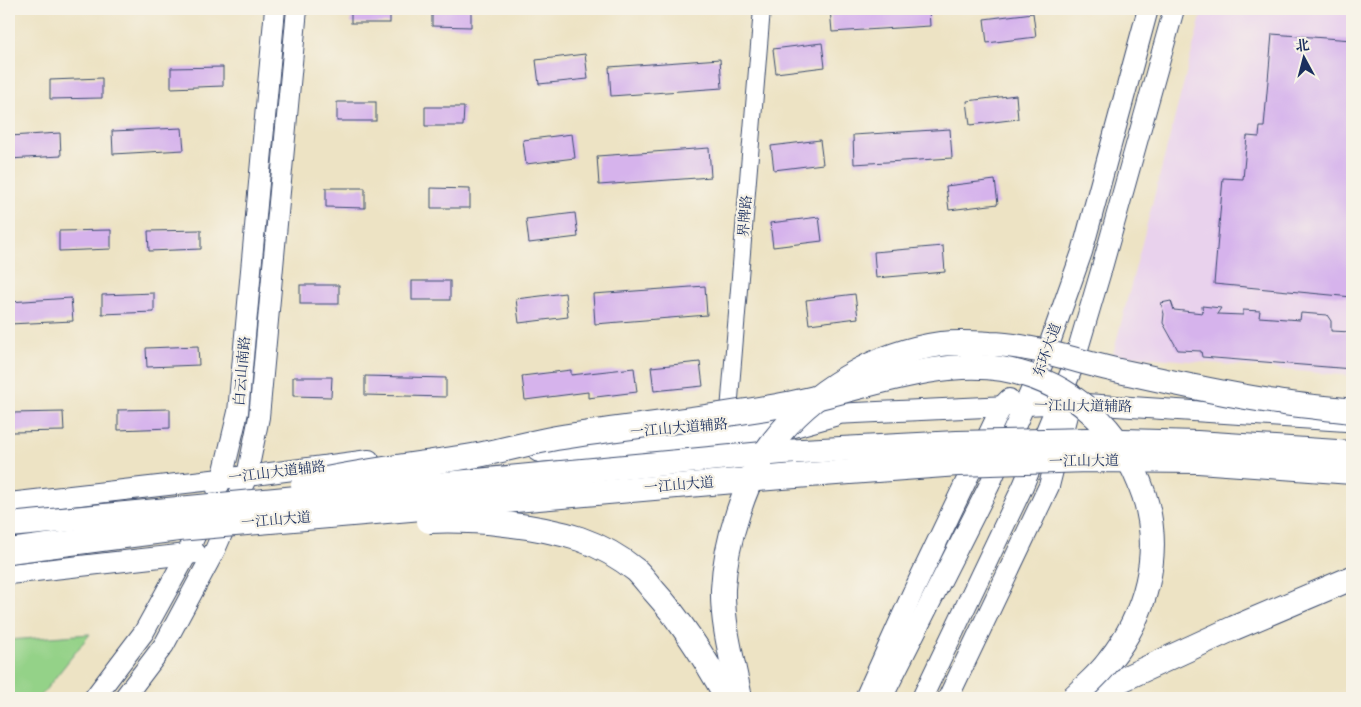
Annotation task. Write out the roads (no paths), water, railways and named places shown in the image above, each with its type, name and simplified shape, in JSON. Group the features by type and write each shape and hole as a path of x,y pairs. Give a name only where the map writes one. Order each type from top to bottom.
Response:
{"highway":[{"path":"740,698 726,628 723,589 726,564 739,509 755,472 767,451 792,420 808,405 839,382 874,364 912,351 942,344 992,344 1043,352 1123,372 1217,392 1352,411"},
{"path":"476,455 554,438 780,406 930,371 969,367 993,368 1012,371 1046,382 1082,403 1114,435 1138,479 1150,516 1148,585 1137,617 1109,661 1073,698"},
{"path":"218,504 347,474 476,455 765,432 834,414"},
{"name":"一江山大道","path":"9,525 783,452 957,443 1087,440 1160,442 1352,453"},
{"name":"一江山大道","path":"9,551 178,529 772,477 958,464 1088,460 1198,461 1352,472"},
{"path":"178,529 459,520 539,530 581,540 612,554 638,572 664,602 688,635 727,698"},
{"path":"1082,698 1234,628 1352,578"}],"main road":[{"name":"白云山南路","path":"94,698 144,632 187,554 222,479 238,412 275,9"},
{"name":"白云山南路","path":"124,698 164,645 215,550 247,476 259,417 297,9"},
{"name":"东环大道","path":"882,698 989,486 1042,365 1082,252 1148,9"},
{"name":"东环大道","path":"922,698 1064,403 1174,9"},
{"path":"865,698 912,594 1002,406 1042,365"},
{"name":"一江山大道辅路","path":"9,503 462,449 834,414 1064,403 1352,422"},
{"path":"948,698 1049,486 1064,403"},
{"path":"9,574 215,550"}],"street":[{"name":"界牌路","path":"728,423 762,9"}]}
